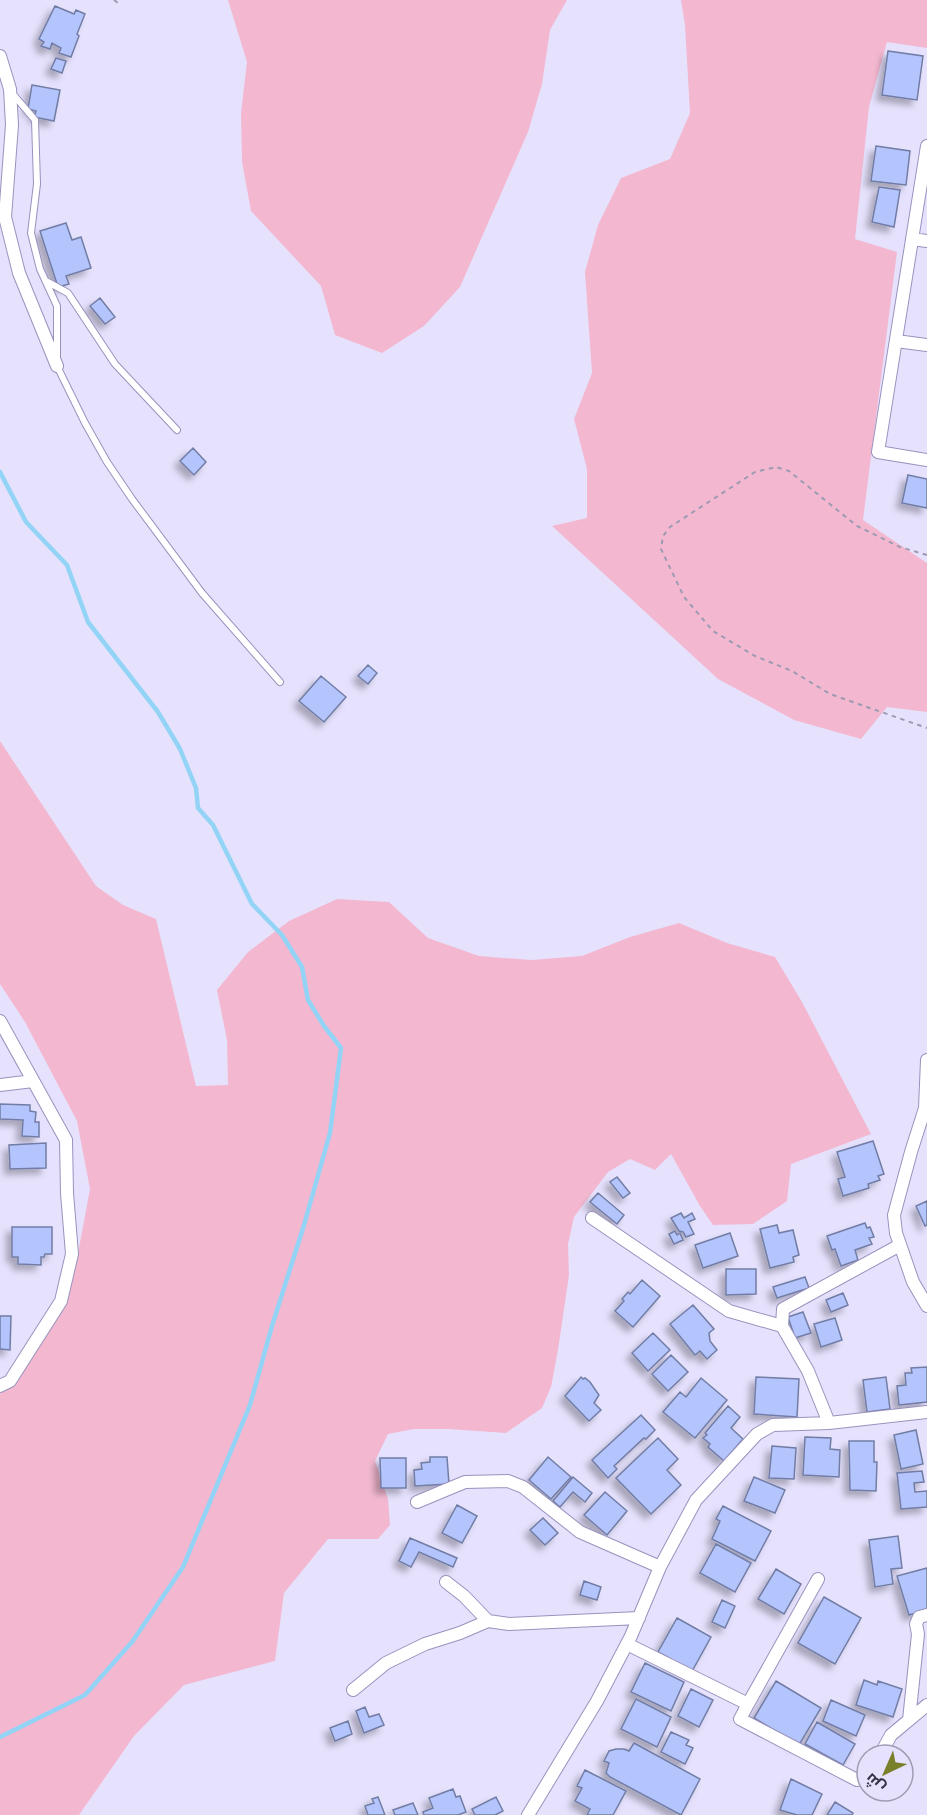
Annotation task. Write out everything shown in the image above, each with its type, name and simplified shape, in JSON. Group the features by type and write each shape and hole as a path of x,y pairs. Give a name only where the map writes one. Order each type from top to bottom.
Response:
{"street":[{"path":"0,56 10,89 12,125 5,217 19,273 57,366"},
{"path":"927,146 878,452 927,460"},
{"path":"912,239 927,241"},
{"path":"896,341 927,345"},
{"path":"0,1021 66,1140 72,1254 62,1301 10,1381 0,1386"},
{"path":"927,1060 926,1108 910,1152 894,1215 896,1233 913,1282 927,1305"},
{"path":"0,1085 33,1082"},
{"path":"592,1218 729,1311 782,1326"},
{"path":"829,1423 808,1371 782,1326 783,1310 900,1245"},
{"path":"528,1815 597,1701 627,1644 660,1567 696,1500 757,1434 773,1425 829,1423 927,1412"},
{"path":"417,1502 465,1482 508,1481 523,1487 580,1532 660,1567"},
{"path":"818,1579 740,1719 855,1779"},
{"path":"446,1582 464,1596 488,1621"},
{"path":"909,1720 918,1634 916,1624 919,1617 927,1615"},
{"path":"353,1690 386,1663 425,1644 488,1621 509,1624 639,1618"},
{"path":"627,1644 748,1704"},
{"path":"887,1743 891,1735 927,1705"}],"lane":[{"path":"10,89 35,120 37,184 31,233 40,269 57,306 57,366 85,423 107,462 132,499 202,593 279,682"},
{"path":"45,281 68,293 115,364 177,430"}],"path":[{"path":"114,0 118,3"},
{"path":"927,555 900,547 857,526 789,471 776,467 755,472 670,527 663,536 661,549 684,597 713,631 755,656 792,671 830,694 927,728"}],"shaded area":[{"path":"228,0 567,0 550,30 542,84 528,132 460,287 424,326 382,353 335,335 321,286 251,211 242,162 241,113 247,62"},
{"path":"681,0 927,0 927,48 887,42 869,107 855,239 897,252 863,520 927,563 927,712 887,707 861,739 794,720 718,679 552,526 587,518 587,469 574,419 592,373 585,272 598,225 621,178 670,159 690,113 685,25"},
{"path":"0,741 96,886 123,905 156,919 196,1086 228,1085 227,1040 217,990 248,952 289,921 337,899 389,902 428,938 479,956 531,960 582,956 630,937 679,923 727,943 775,957 802,1002 871,1134 791,1164 787,1201 753,1224 713,1225 671,1154 655,1170 630,1159 608,1172 574,1217 568,1244 569,1275 558,1350 551,1387 542,1408 506,1433 414,1429 388,1434 375,1461 388,1499 390,1525 378,1539 328,1539 284,1593 275,1661 184,1685 134,1736 79,1815 0,1815 0,1394 43,1337 76,1264 90,1189 77,1121 25,1022 0,984"}],"building":[{"path":"55,6 74,14 76,10 85,14 71,57 59,53 61,48 52,43 50,49 41,46 44,42 39,39"},
{"path":"888,51 923,56 917,100 882,95"},
{"path":"56,58 66,61 62,73 51,69"},
{"path":"32,85 60,90 54,121 34,117 36,111 28,109"},
{"path":"876,146 910,151 906,185 871,181"},
{"path":"879,187 900,190 894,227 872,222"},
{"path":"66,223 72,240 81,237 91,268 66,276 69,284 58,287 40,231"},
{"path":"100,298 115,317 105,324 90,306"},
{"path":"193,448 206,462 194,475 180,461"},
{"path":"908,475 927,479 927,508 902,503"},
{"path":"368,665 377,673 368,684 358,676"},
{"path":"321,676 346,697 324,722 299,701"},
{"path":"0,1104 30,1105 30,1111 36,1112 35,1122 39,1122 39,1137 22,1136 23,1120 0,1119"},
{"path":"873,1141 884,1174 878,1176 880,1180 868,1184 869,1188 843,1196 838,1179 845,1177 837,1152"},
{"path":"46,1143 46,1168 10,1169 9,1145"},
{"path":"617,1177 630,1193 623,1198 610,1182"},
{"path":"598,1193 624,1215 617,1224 590,1202"},
{"path":"927,1201 927,1225 925,1226 916,1206"},
{"path":"681,1213 684,1218 692,1213 695,1219 688,1222 694,1234 686,1237 671,1218"},
{"path":"865,1223 867,1228 870,1227 874,1237 869,1238 872,1244 855,1250 858,1260 841,1266 827,1236"},
{"path":"777,1225 779,1233 793,1230 799,1255 793,1257 794,1262 770,1268 760,1229"},
{"path":"12,1227 52,1227 52,1254 45,1254 41,1257 41,1265 18,1264 18,1257 12,1257"},
{"path":"675,1231 677,1235 680,1233 683,1240 674,1244 669,1234"},
{"path":"730,1233 738,1256 703,1268 695,1245"},
{"path":"726,1269 756,1269 756,1294 726,1295"},
{"path":"805,1277 809,1288 777,1298 773,1287"},
{"path":"642,1280 660,1296 633,1327 615,1311 628,1292 630,1294"},
{"path":"843,1293 848,1305 831,1312 826,1300"},
{"path":"693,1305 714,1329 709,1333 710,1341 717,1350 707,1359 700,1351 695,1355 670,1324"},
{"path":"803,1312 811,1333 795,1338 788,1317"},
{"path":"0,1316 11,1316 10,1350 0,1349"},
{"path":"835,1318 842,1340 821,1347 814,1324"},
{"path":"653,1333 670,1350 648,1371 632,1353"},
{"path":"671,1355 688,1372 668,1391 652,1374"},
{"path":"927,1367 927,1402 899,1405 897,1386 906,1385 905,1373 912,1373 911,1368"},
{"path":"581,1377 590,1382 599,1395 594,1403 601,1410 589,1421 565,1396"},
{"path":"756,1377 799,1379 797,1417 754,1414"},
{"path":"886,1377 890,1409 867,1412 863,1380"},
{"path":"701,1378 727,1400 695,1438 663,1412 680,1392 686,1397"},
{"path":"728,1406 740,1417 731,1428 743,1439 724,1461 708,1447 710,1444 703,1438"},
{"path":"641,1415 655,1430 614,1466 617,1469 608,1478 592,1460"},
{"path":"916,1430 923,1464 901,1469 894,1435"},
{"path":"805,1437 831,1438 830,1449 840,1450 839,1477 803,1475"},
{"path":"658,1438 678,1459 667,1470 681,1485 651,1514 616,1478"},
{"path":"849,1441 874,1441 874,1462 877,1462 876,1491 850,1490"},
{"path":"772,1446 796,1448 794,1479 769,1478"},
{"path":"430,1457 447,1457 449,1484 415,1486 414,1470 422,1469 421,1463 430,1462"},
{"path":"548,1457 571,1477 551,1499 529,1480"},
{"path":"380,1458 406,1458 406,1488 381,1488"},
{"path":"922,1471 924,1482 914,1483 915,1492 927,1491 927,1507 901,1509 897,1473"},
{"path":"573,1477 592,1493 585,1502 573,1492 560,1507 553,1501"},
{"path":"754,1477 785,1490 775,1513 744,1501"},
{"path":"605,1492 627,1511 607,1535 584,1515"},
{"path":"457,1505 477,1516 462,1543 442,1533"},
{"path":"723,1506 771,1531 755,1561 712,1539 720,1521 716,1519"},
{"path":"543,1518 558,1533 545,1545 530,1530"},
{"path":"898,1536 902,1568 891,1569 893,1584 875,1587 869,1540"},
{"path":"410,1538 457,1558 453,1567 419,1552 411,1567 399,1561"},
{"path":"716,1544 751,1563 735,1592 700,1573"},
{"path":"927,1568 927,1610 909,1615 897,1576"},
{"path":"776,1569 801,1584 784,1614 758,1599"},
{"path":"584,1581 601,1587 597,1600 580,1595"},
{"path":"824,1597 861,1618 835,1664 798,1643"},
{"path":"722,1600 735,1606 725,1628 712,1622"},
{"path":"677,1618 711,1637 691,1673 658,1652"},
{"path":"645,1663 684,1682 671,1711 631,1692"},
{"path":"864,1680 877,1685 878,1681 902,1689 893,1717 856,1705"},
{"path":"776,1681 821,1708 799,1745 754,1718"},
{"path":"691,1689 713,1700 699,1727 678,1716"},
{"path":"636,1699 671,1717 657,1747 621,1729"},
{"path":"831,1700 865,1715 856,1736 823,1721"},
{"path":"365,1707 369,1717 379,1714 384,1725 364,1733 356,1711"},
{"path":"348,1721 352,1734 335,1741 330,1728"},
{"path":"817,1722 855,1744 843,1765 805,1744"},
{"path":"671,1732 689,1740 686,1745 693,1748 685,1764 661,1752"},
{"path":"634,1743 700,1779 681,1815 606,1773 609,1763 604,1761 609,1751 624,1749 629,1751"},
{"path":"585,1770 626,1791 613,1815 587,1815 590,1809 575,1801 582,1788 577,1786"},
{"path":"791,1779 822,1794 812,1815 797,1815 780,1810"},
{"path":"453,1789 456,1797 460,1796 466,1812 458,1815 424,1815 423,1812 433,1808 429,1798"},
{"path":"378,1797 385,1815 368,1815 365,1806 374,1803 372,1799"},
{"path":"496,1797 503,1811 495,1815 475,1815 472,1809"},
{"path":"835,1802 853,1813 852,1815 827,1815"},
{"path":"413,1803 418,1815 395,1815 393,1810"}],"waterway":[{"path":"0,472 26,522 67,565 88,622 158,712 180,749 196,788 198,808 213,825 252,904 282,935 302,967 308,1000 341,1048 330,1133 250,1405 183,1567 132,1642 85,1695 0,1737"}]}
